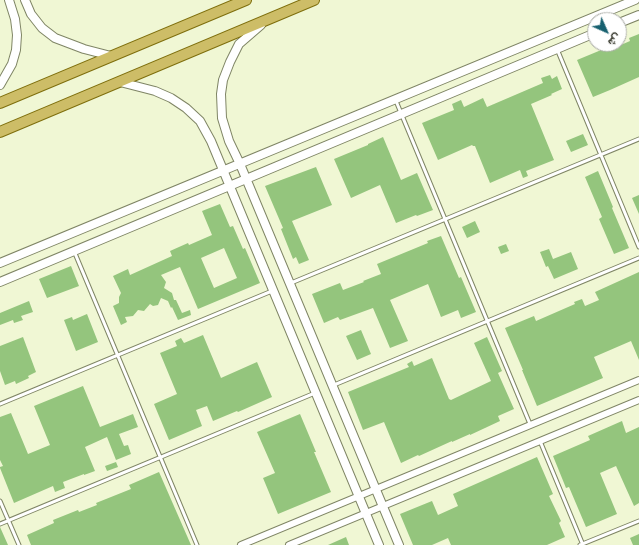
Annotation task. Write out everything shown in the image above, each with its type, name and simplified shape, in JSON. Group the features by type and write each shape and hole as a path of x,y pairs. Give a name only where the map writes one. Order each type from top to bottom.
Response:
{"main road":[{"path":"0,103 246,0"},
{"path":"0,132 314,0"}],"street":[{"path":"0,85 12,64 16,50 17,35 15,19 9,0"},
{"path":"25,0 31,14 42,28 55,38 84,49 111,56"},
{"path":"0,263 635,0"},
{"path":"627,20 639,15"},
{"path":"264,22 239,44 230,62 223,80 221,94 222,118 229,141 240,164 399,545"},
{"path":"0,282 587,36"},
{"path":"120,82 155,91 171,98 186,108 200,121 211,141 379,545"},
{"path":"241,545 639,380"},
{"path":"289,545 639,400"}],"lane":[{"path":"557,49 639,247"},
{"path":"395,99 530,424"},
{"path":"290,284 639,139"},
{"path":"74,251 196,545"},
{"path":"332,386 639,258"},
{"path":"0,404 273,291"},
{"path":"0,524 315,393"},
{"path":"540,441 582,545 639,521"},
{"path":"0,501 19,545"}],"building":[{"path":"639,34 639,77 593,97 577,60 596,52 627,52 627,42 630,41 629,38"},
{"path":"550,75 552,79 557,76 562,89 531,104 554,160 526,171 528,176 523,178 520,170 490,183 475,146 472,145 438,160 422,123 454,110 452,104 461,100 464,107 483,98 487,107 543,83 541,78"},
{"path":"583,134 588,145 571,152 566,141"},
{"path":"383,137 401,180 417,173 433,210 396,223 380,185 351,198 334,159"},
{"path":"316,167 332,205 292,221 309,260 299,264 296,257 293,259 281,229 283,228 265,186"},
{"path":"598,171 629,248 614,254 599,219 602,217 585,177"},
{"path":"639,195 639,214 632,198"},
{"path":"220,204 230,227 233,226 243,249 245,248 260,283 198,309 180,267 161,275 166,282 164,288 172,293 174,300 176,300 182,313 190,310 191,315 178,320 168,301 161,298 158,305 153,306 150,304 144,311 138,310 133,316 125,317 127,322 121,325 113,306 119,303 121,293 113,276 128,269 130,275 172,256 170,251 212,235 202,211","holes":["224,248 237,278 214,288 201,258"]},
{"path":"475,221 480,232 467,238 462,227"},
{"path":"441,236 459,278 461,277 476,312 461,318 458,310 441,317 428,284 390,300 408,341 390,348 373,308 340,320 338,317 324,323 312,294 340,283 343,290 364,282 363,281 381,274 377,264 428,243 427,241"},
{"path":"506,244 509,251 501,254 498,247"},
{"path":"549,249 553,259 571,252 578,269 554,279 548,266 546,267 540,252"},
{"path":"71,266 79,286 47,298 39,279"},
{"path":"639,272 639,360 631,341 594,357 603,378 537,406 505,328 534,316 536,321 575,304 574,302 582,299 585,306 599,300 595,292"},
{"path":"29,301 33,312 21,316 23,320 14,323 13,320 0,325 0,313"},
{"path":"87,314 98,342 76,351 64,320 72,317 73,320"},
{"path":"361,330 371,354 357,360 346,336"},
{"path":"203,335 221,378 257,362 272,397 213,421 207,406 196,410 202,426 169,440 154,404 177,394 160,353 177,346 175,341 181,338 184,343"},
{"path":"23,337 36,372 28,376 29,378 16,384 15,381 5,385 0,371 0,346"},
{"path":"487,337 502,371 498,373 514,409 498,416 500,421 401,463 384,422 363,430 348,392 409,367 407,364 412,361 414,366 432,358 449,399 451,400 491,381 474,343"},
{"path":"83,386 100,427 133,414 138,427 119,434 124,446 128,445 131,454 116,460 107,437 85,447 95,471 63,482 65,488 55,492 53,486 14,503 0,468 3,466 0,460 0,417 11,413 28,454 50,445 34,406"},
{"path":"300,414 331,492 278,514 263,478 275,473 257,432"},
{"path":"622,421 626,433 639,427 639,503 634,506 616,466 600,473 617,514 586,527 569,487 566,488 553,456 590,440 588,436"},
{"path":"537,457 553,494 549,496 561,521 559,523 565,537 547,545 451,545 448,538 432,545 413,545 400,514 432,501 438,515 458,506 453,494"},
{"path":"116,462 118,467 107,471 105,466"},
{"path":"159,472 191,545 31,545 27,535 54,523 53,520 78,510 79,512 97,505 96,503 131,489 129,485"},
{"path":"0,527 8,545 0,545"},
{"path":"639,534 639,545 633,545 630,538"},
{"path":"346,537 349,545 328,545"}]}
